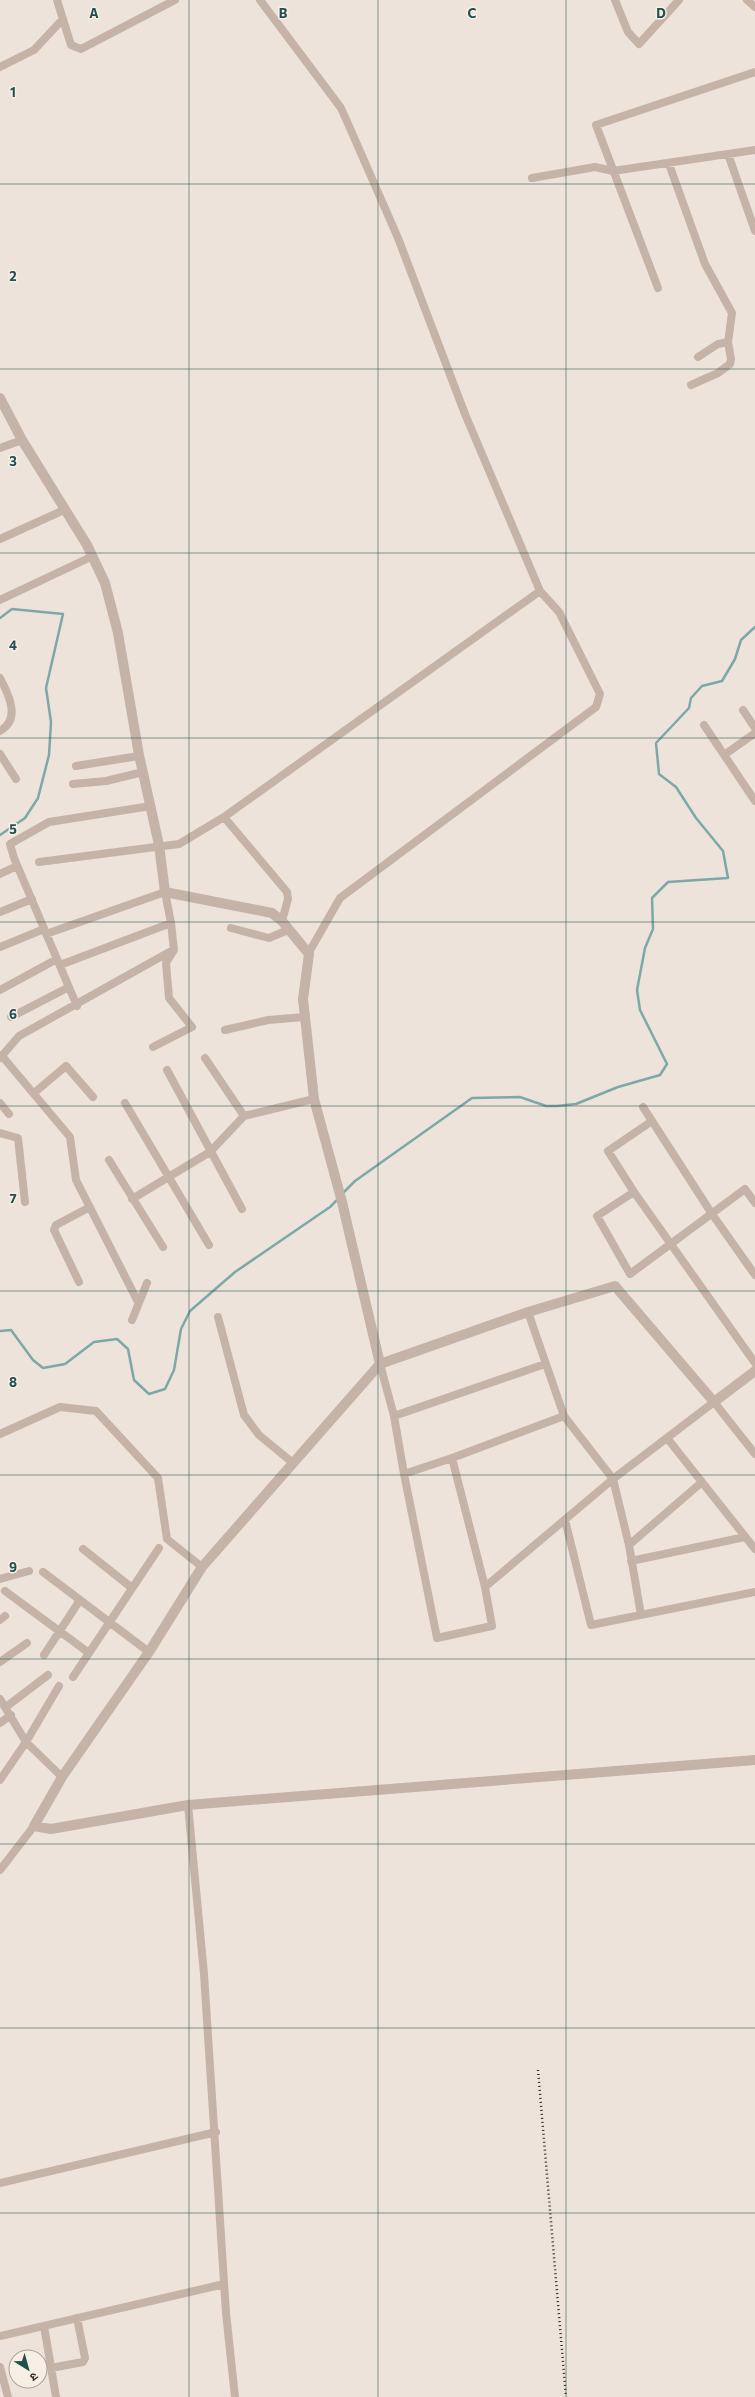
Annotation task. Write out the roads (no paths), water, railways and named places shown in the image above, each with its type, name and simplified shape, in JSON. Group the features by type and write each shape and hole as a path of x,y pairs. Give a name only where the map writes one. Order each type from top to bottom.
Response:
{"street":[{"path":"57,0 71,45 81,49 175,0"},
{"path":"260,0 341,108 398,238 465,414 540,591 559,612 600,694 596,707 340,898 308,954 303,999 314,1099 342,1202 380,1364 394,1416 404,1474 437,1638 492,1626 485,1587 452,1458"},
{"path":"615,0 628,32 640,44 679,0"},
{"path":"747,0 755,7"},
{"path":"0,67 34,50 63,19"},
{"path":"658,288 596,124 755,72"},
{"path":"532,178 595,167 613,171 669,164 755,150"},
{"path":"728,154 755,231"},
{"path":"669,164 705,264 732,313 728,342 731,359 730,364 718,373 691,385"},
{"path":"698,357 718,344 728,342"},
{"path":"0,398 22,440 93,556 105,583 118,633 143,772 159,845 165,892 171,923 174,950 166,963 169,998 192,1027 153,1047"},
{"path":"0,448 22,440"},
{"path":"0,539 64,510"},
{"path":"0,600 93,556"},
{"path":"39,862 159,845 179,844 224,817 540,591"},
{"path":"0,678 10,698 12,719 7,727 0,731"},
{"path":"743,710 755,728"},
{"path":"704,726 755,801"},
{"path":"724,755 755,733"},
{"path":"0,754 16,779"},
{"path":"76,766 140,756"},
{"path":"73,784 106,781 143,772"},
{"path":"77,1006 17,866 10,844 44,824 151,806"},
{"path":"224,817 287,892 288,899 282,921"},
{"path":"0,874 17,866"},
{"path":"0,947 165,892 272,913 282,921 308,954"},
{"path":"0,912 32,899"},
{"path":"0,990 58,962 171,923"},
{"path":"231,928 269,938 288,930"},
{"path":"138,1302 76,1180 70,1136 1,1057 19,1036 77,1006 174,950"},
{"path":"11,1017 69,987"},
{"path":"225,1030 268,1020 305,1017"},
{"path":"205,1058 244,1116"},
{"path":"34,1093 66,1066 93,1097"},
{"path":"167,1070 242,1209"},
{"path":"132,1199 210,1152 244,1116 314,1099"},
{"path":"0,1102 9,1114"},
{"path":"125,1103 209,1245"},
{"path":"643,1107 712,1214 755,1275"},
{"path":"652,1121 608,1150 634,1192 755,1363"},
{"path":"0,1133 18,1138 25,1202"},
{"path":"108,1160 163,1247"},
{"path":"634,1192 597,1216 630,1274 745,1189 755,1203"},
{"path":"79,1282 54,1230 56,1225 90,1208"},
{"path":"132,1320 147,1282"},
{"path":"0,1870 34,1826 62,1777 149,1652 202,1567 380,1364 528,1312 616,1286 714,1402 755,1454"},
{"path":"528,1312 564,1416 613,1479 628,1545 641,1615"},
{"path":"218,1316 244,1415 259,1435 293,1463"},
{"path":"394,1416 545,1364"},
{"path":"485,1587 613,1479 755,1371"},
{"path":"0,1434 60,1407 96,1411 158,1478 167,1539 202,1567"},
{"path":"404,1474 452,1458 564,1416"},
{"path":"667,1438 755,1549"},
{"path":"628,1545 702,1482"},
{"path":"565,1520 591,1625 755,1592"},
{"path":"631,1561 745,1537"},
{"path":"73,1677 159,1548"},
{"path":"82,1549 132,1588"},
{"path":"0,1579 29,1571"},
{"path":"43,1572 149,1652"},
{"path":"5,1591 89,1653"},
{"path":"44,1655 80,1600"},
{"path":"0,1662 27,1643"},
{"path":"6,1707 48,1675"},
{"path":"0,1780 26,1742 59,1686"},
{"path":"0,1699 26,1742 62,1777"},
{"path":"0,1723 11,1715"},
{"path":"34,1826 51,1829 188,1805 755,1760"},
{"path":"188,1805 216,2132 224,2284 235,2397"},
{"path":"0,2183 216,2132"},
{"path":"0,2336 224,2284"},
{"path":"51,2368 83,2362 85,2358 77,2318"},
{"path":"44,2326 56,2397"},
{"path":"0,2367 8,2397"}],"waterway":[{"path":"0,618 12,609 63,614 46,688 51,722 49,755 38,798 25,818 0,835"},
{"path":"342,1194 355,1181 472,1098 520,1097 546,1106 576,1104 618,1087 660,1075 667,1064 640,1010 637,990 645,948 653,929 652,898 668,882 728,878 723,851 696,818 676,787 659,774 656,743 689,708 691,698 702,686 722,681 735,659 741,640 755,627"},
{"path":"0,1331 11,1330 33,1360 43,1368 65,1364 94,1342 117,1339 128,1349 134,1380 149,1394 165,1389 174,1370 181,1329 190,1311 235,1272 330,1207 339,1198"}],"railway":[{"path":"538,2070 566,2397"}]}
